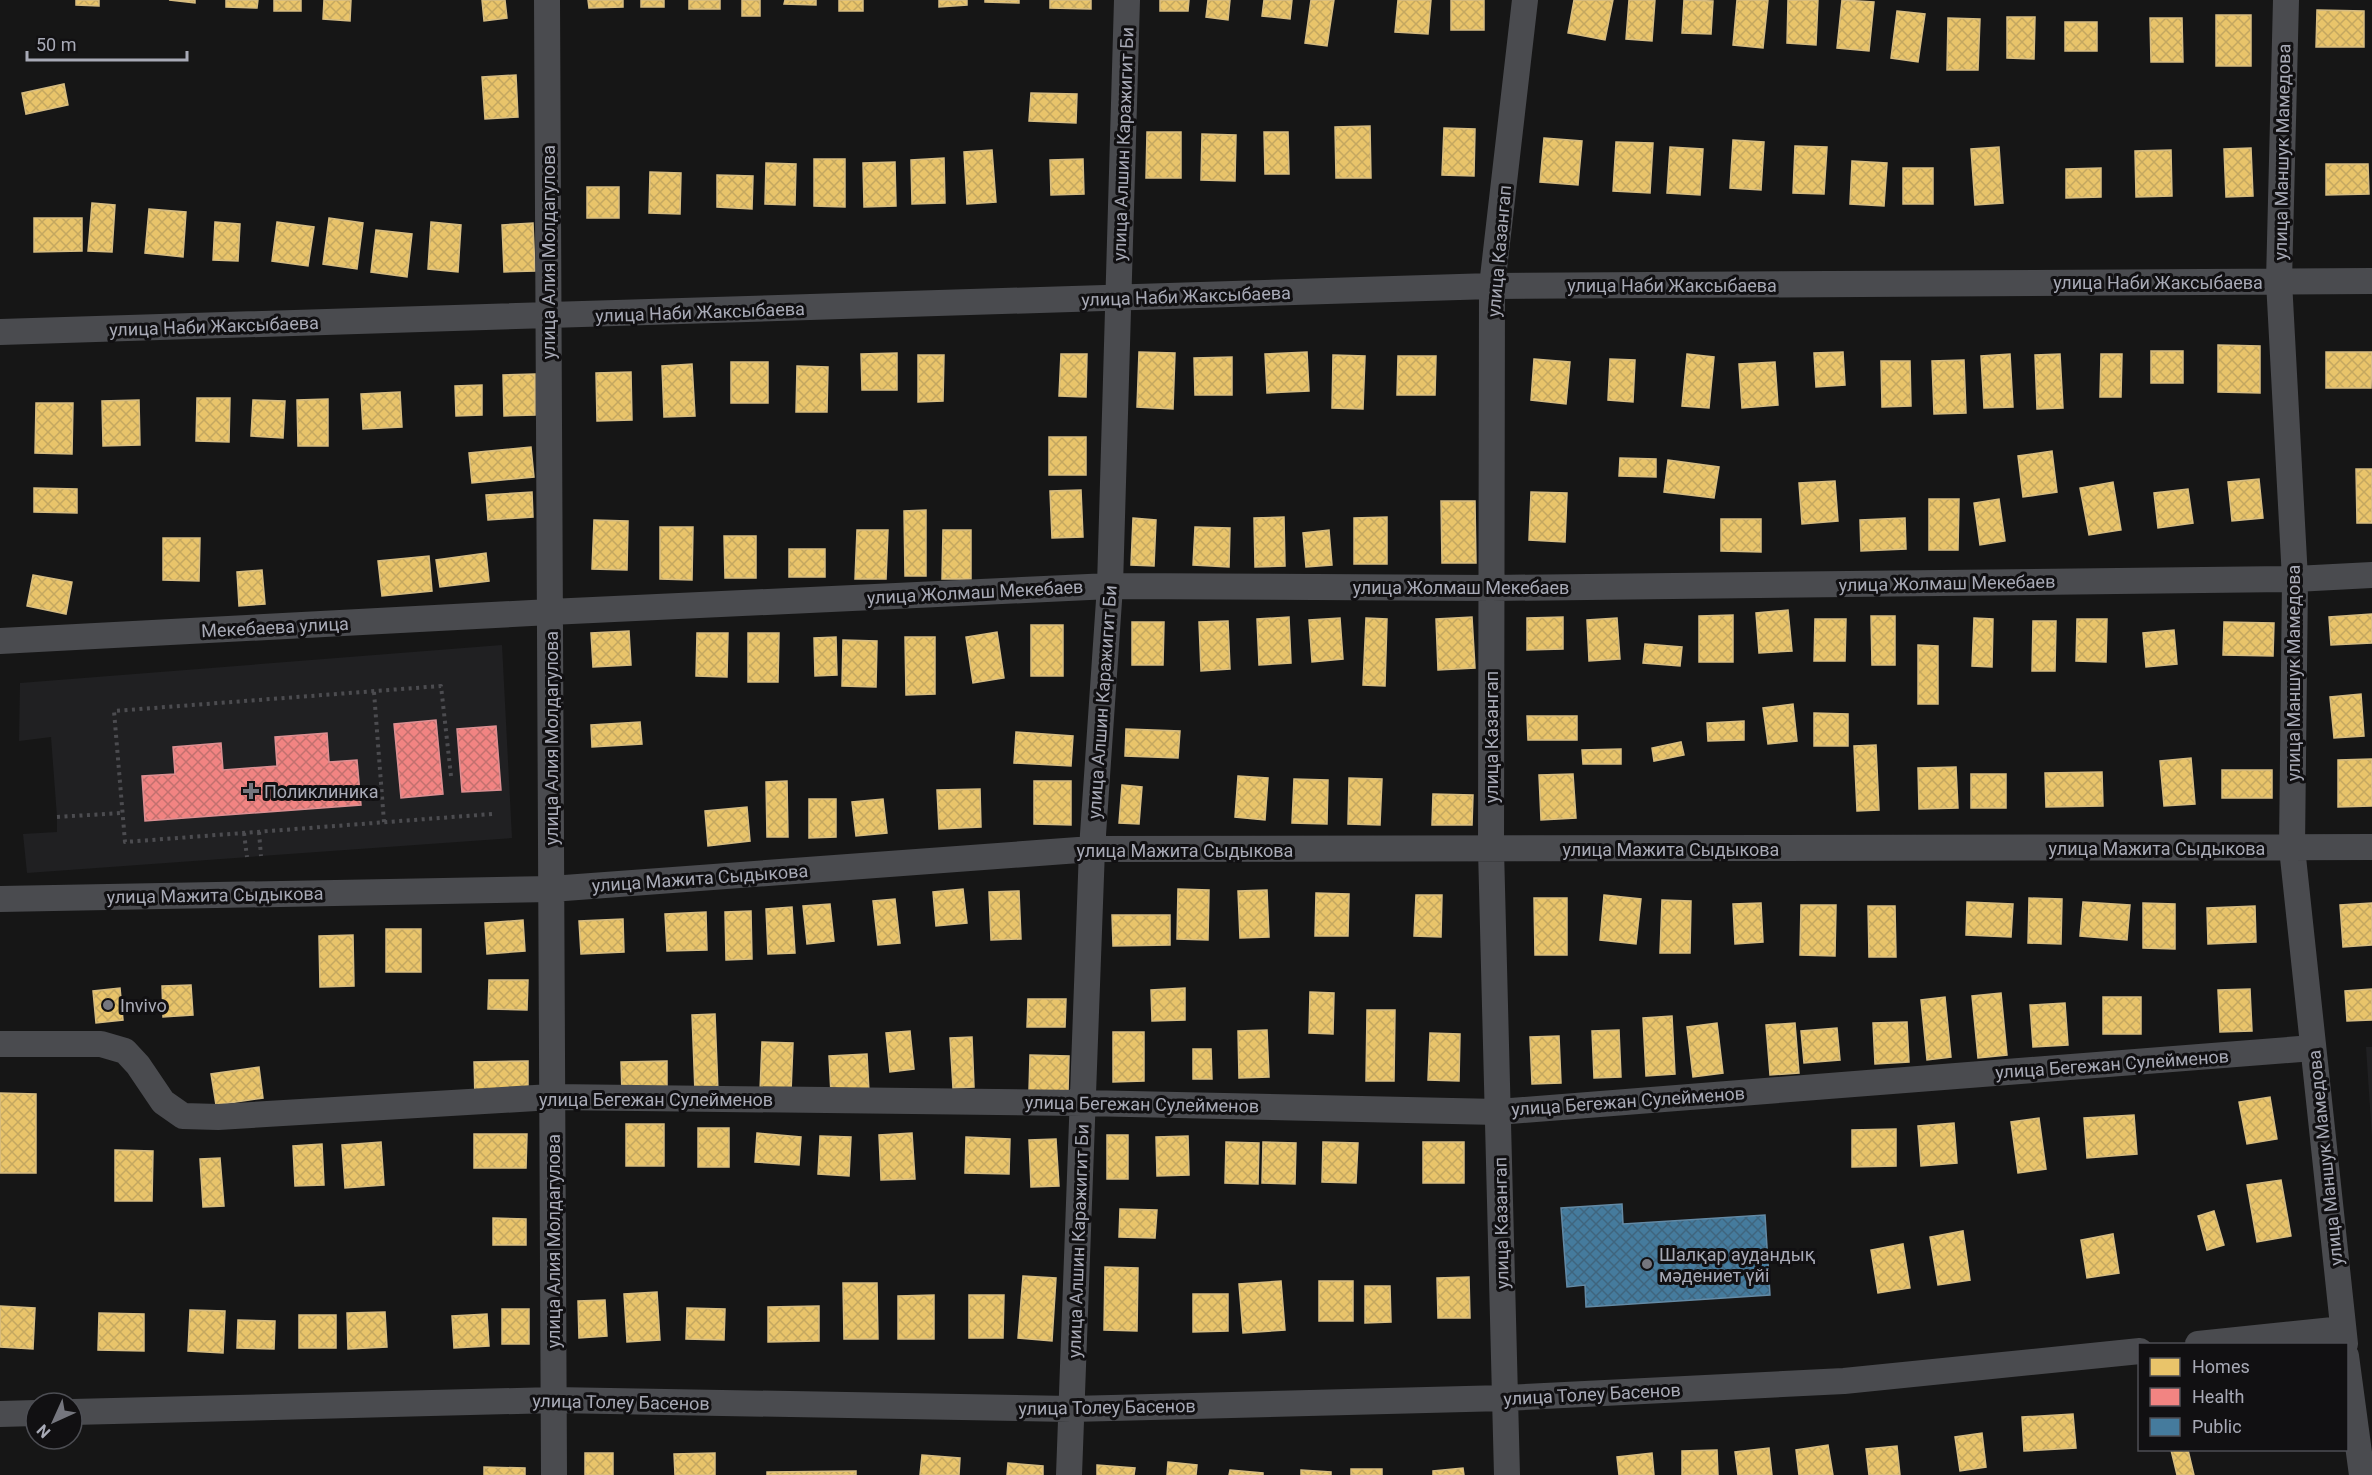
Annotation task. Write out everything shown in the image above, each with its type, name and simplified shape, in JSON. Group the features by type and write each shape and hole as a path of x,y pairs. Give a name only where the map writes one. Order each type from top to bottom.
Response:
{"street":[{"name":"улица Алия Молдагулова","path":"547,0 554,1475"},
{"name":"улица Алшин Каражигит Би","path":"1069,1475 1092,849 1110,586 1127,0"},
{"name":"улица Казангап","path":"1507,1475 1491,849 1492,286 1525,0"},
{"name":"улица Маншук Мамедова","path":"2286,0 2279,282 2295,579 2292,848 2344,1337"},
{"name":"улица Наби Жаксыбаева","path":"0,332 1492,286 2372,281"},
{"name":"улица Жолмаш Мекебаев","path":"550,612 1110,586 1492,588 2295,579 2372,575"},
{"name":"Мекебаева улица","path":"0,641 550,612"},
{"name":"улица Мажита Сыдыкова","path":"0,899 551,890 1092,849 2372,847"},
{"name":"улица Бегежан Сулейменов","path":"0,1044 101,1044 125,1051 138,1065 163,1102 183,1116 218,1118 552,1097 1083,1103 1498,1112 2313,1048"},
{"path":"2219,1343 2344,1337"},
{"name":"улица Толеу Басенов","path":"84,1412 554,1400 1071,1409 1505,1398 1844,1381 2138,1351"},
{"path":"2348,1371 2362,1475"},
{"path":"0,1414 24,1413"}],"path":[{"path":"451,776 441,686 114,711 125,842 492,814"},
{"path":"374,691 384,822"},
{"path":"57,817 121,813"},
{"path":"259,832 261,856"},
{"path":"244,833 247,857"}],"shaded area":[{"path":"502,645 512,838 27,873 23,834 57,832 57,817 51,737 19,741 20,683"},
{"path":"2366,1047 2372,1047 2372,1138"}],"building: Homes":[{"path":"76,0 99,0 99,6 76,5"},
{"path":"169,0 195,0 195,3"},
{"path":"226,0 258,0 257,8 226,7"},
{"path":"274,0 301,0 301,11 274,11"},
{"path":"324,0 351,0 350,21 323,19"},
{"path":"482,0 505,0 507,18 484,21"},
{"path":"588,0 623,0 623,7 589,8"},
{"path":"641,0 664,0 664,7 641,7"},
{"path":"689,0 720,0 720,9 689,9"},
{"path":"742,0 760,0 760,16 742,16"},
{"path":"785,0 816,0 816,5 784,4"},
{"path":"839,0 863,0 863,11 839,11"},
{"path":"939,0 967,0 967,5 939,7"},
{"path":"985,0 1019,0 1019,3 985,2"},
{"path":"1050,0 1091,0 1091,9 1050,8"},
{"path":"1160,0 1189,0 1188,11 1160,11"},
{"path":"1208,0 1230,0 1228,20 1206,17"},
{"path":"1264,0 1292,0 1290,19 1262,16"},
{"path":"1311,0 1334,0 1327,46 1305,43"},
{"path":"1398,0 1431,0 1428,34 1395,32"},
{"path":"1451,0 1484,0 1484,30 1451,30"},
{"path":"1574,0 1613,0 1605,40 1568,33"},
{"path":"1629,0 1655,0 1652,41 1626,39"},
{"path":"1684,0 1713,1 1711,34 1682,33"},
{"path":"1737,0 1768,0 1763,48 1733,45"},
{"path":"1788,0 1818,0 1816,45 1787,43"},
{"path":"1842,0 1874,2 1869,51 1837,48"},
{"path":"2317,10 2364,11 2364,47 2316,47"},
{"path":"1897,11 1925,14 1918,62 1891,58"},
{"path":"2216,15 2251,15 2251,66 2216,66"},
{"path":"2007,17 2035,17 2034,59 2007,58"},
{"path":"1948,18 1980,19 1978,70 1947,70"},
{"path":"2150,18 2182,18 2183,62 2151,62"},
{"path":"2065,22 2097,22 2097,51 2065,51"},
{"path":"516,75 518,117 485,119 482,77"},
{"path":"64,84 68,105 26,114 22,93"},
{"path":"1031,93 1077,94 1076,123 1029,121"},
{"path":"1370,126 1371,178 1336,178 1335,127"},
{"path":"1444,128 1475,129 1474,176 1442,175"},
{"path":"1147,132 1181,132 1181,178 1146,178"},
{"path":"1264,132 1288,132 1289,174 1265,174"},
{"path":"1202,134 1236,135 1235,181 1201,180"},
{"path":"1544,138 1582,141 1578,185 1540,182"},
{"path":"1733,140 1764,142 1761,190 1730,188"},
{"path":"1616,142 1653,143 1650,193 1613,191"},
{"path":"1795,146 1827,147 1824,194 1793,193"},
{"path":"1670,147 1703,149 1700,195 1667,193"},
{"path":"1999,147 2003,203 1975,205 1971,149"},
{"path":"2251,148 2253,196 2226,197 2224,149"},
{"path":"992,150 996,202 967,204 964,152"},
{"path":"2171,150 2172,196 2136,197 2135,151"},
{"path":"944,158 945,203 912,204 911,160"},
{"path":"814,159 845,159 845,207 814,206"},
{"path":"1083,159 1084,194 1051,195 1050,160"},
{"path":"1852,161 1887,163 1884,206 1850,204"},
{"path":"895,162 896,206 864,207 863,163"},
{"path":"766,163 796,164 795,205 765,204"},
{"path":"2326,164 2368,164 2369,194 2326,195"},
{"path":"1903,168 1933,168 1933,204 1903,204"},
{"path":"2101,168 2101,197 2066,198 2066,169"},
{"path":"650,172 681,173 680,214 649,213"},
{"path":"717,175 753,176 752,209 717,207"},
{"path":"587,187 619,187 619,218 587,218"},
{"path":"92,203 115,205 112,252 88,251"},
{"path":"149,209 186,212 183,257 145,253"},
{"path":"34,218 82,218 82,251 34,252"},
{"path":"329,218 363,223 357,269 323,264"},
{"path":"215,222 240,224 238,261 213,260"},
{"path":"277,222 314,227 308,266 272,261"},
{"path":"431,222 461,225 458,272 428,269"},
{"path":"533,223 535,271 504,272 502,225"},
{"path":"376,230 412,234 407,277 371,272"},
{"path":"2218,345 2260,346 2260,393 2218,392"},
{"path":"2151,351 2183,351 2183,383 2151,383"},
{"path":"1139,352 1175,353 1173,409 1137,407"},
{"path":"1307,352 1309,391 1267,393 1265,354"},
{"path":"1843,352 1845,385 1816,387 1814,353"},
{"path":"2326,352 2372,352 2371,388 2326,388"},
{"path":"897,353 897,390 862,390 861,354"},
{"path":"1061,354 1087,354 1086,397 1059,396"},
{"path":"1687,354 1714,357 1709,408 1682,406"},
{"path":"2010,354 2013,407 1984,408 1981,356"},
{"path":"2060,354 2063,408 2037,409 2035,355"},
{"path":"2101,354 2122,354 2121,397 2100,397"},
{"path":"918,355 944,355 943,401 918,402"},
{"path":"1333,355 1365,356 1363,409 1332,408"},
{"path":"1398,356 1436,356 1435,395 1397,395"},
{"path":"1232,357 1232,395 1195,395 1194,358"},
{"path":"1534,359 1570,362 1566,404 1531,400"},
{"path":"1610,359 1635,360 1633,402 1608,400"},
{"path":"1964,360 1966,413 1934,414 1932,361"},
{"path":"1881,361 1910,361 1911,406 1882,407"},
{"path":"731,362 768,362 768,403 731,403"},
{"path":"1775,362 1778,405 1742,408 1739,364"},
{"path":"692,364 695,416 664,417 662,366"},
{"path":"797,366 828,367 827,412 796,412"},
{"path":"631,372 632,420 597,421 596,373"},
{"path":"535,374 535,415 504,416 503,375"},
{"path":"482,385 482,415 456,416 455,386"},
{"path":"400,392 402,427 363,429 361,394"},
{"path":"197,398 230,398 229,442 196,441"},
{"path":"328,399 328,446 298,446 297,400"},
{"path":"139,400 140,445 103,446 102,401"},
{"path":"253,400 285,401 283,438 251,436"},
{"path":"36,403 73,403 72,454 35,453"},
{"path":"1049,437 1086,437 1086,475 1049,475"},
{"path":"531,447 534,477 472,483 469,453"},
{"path":"2052,451 2057,492 2023,497 2018,456"},
{"path":"1620,458 1656,459 1656,477 1619,476"},
{"path":"1668,460 1719,467 1714,498 1664,492"},
{"path":"2356,469 2372,469 2372,523 2357,523"},
{"path":"2259,479 2263,518 2232,521 2228,482"},
{"path":"1835,481 1838,521 1802,524 1799,483"},
{"path":"2113,482 2121,530 2089,535 2080,488"},
{"path":"34,488 77,489 77,513 34,512"},
{"path":"2188,489 2193,523 2158,528 2154,493"},
{"path":"1081,490 1083,537 1052,538 1050,491"},
{"path":"532,492 533,517 488,520 486,495"},
{"path":"1531,492 1567,493 1565,542 1529,540"},
{"path":"1929,499 1959,499 1958,550 1929,550"},
{"path":"1999,499 2005,541 1980,545 1974,503"},
{"path":"1441,501 1475,501 1476,563 1442,563"},
{"path":"926,510 926,576 905,576 904,511"},
{"path":"1284,517 1285,566 1255,567 1254,518"},
{"path":"1387,517 1387,564 1354,564 1354,518"},
{"path":"1133,518 1156,520 1154,566 1131,565"},
{"path":"1905,518 1906,549 1861,551 1860,520"},
{"path":"1721,519 1761,519 1761,552 1721,551"},
{"path":"594,520 628,521 627,570 592,569"},
{"path":"660,527 693,527 692,580 660,579"},
{"path":"1195,527 1230,528 1229,567 1193,565"},
{"path":"857,530 888,530 886,579 855,579"},
{"path":"943,530 971,530 971,579 942,579"},
{"path":"1329,530 1332,565 1306,567 1303,533"},
{"path":"724,536 756,536 756,578 725,578"},
{"path":"163,538 200,538 199,581 163,580"},
{"path":"789,549 825,549 825,577 789,577"},
{"path":"486,553 489,581 440,587 436,560"},
{"path":"429,556 432,591 382,596 378,561"},
{"path":"262,570 265,604 239,606 237,572"},
{"path":"33,575 72,582 66,614 27,606"},
{"path":"1788,610 1792,651 1759,653 1756,613"},
{"path":"2372,614 2372,643 2331,645 2329,617"},
{"path":"1733,615 1733,662 1699,662 1699,616"},
{"path":"1871,616 1895,616 1895,665 1872,665"},
{"path":"1289,617 1291,663 1259,665 1257,619"},
{"path":"1472,617 1475,668 1438,670 1436,619"},
{"path":"1563,617 1563,649 1527,650 1527,618"},
{"path":"1340,618 1343,659 1312,662 1309,620"},
{"path":"1366,618 1387,619 1385,686 1363,685"},
{"path":"1617,618 1620,659 1589,661 1587,620"},
{"path":"1974,618 1993,619 1992,667 1972,666"},
{"path":"1815,619 1846,619 1845,661 1814,661"},
{"path":"2077,619 2107,619 2106,662 2076,661"},
{"path":"1228,621 1230,669 1201,671 1199,622"},
{"path":"2033,621 2056,621 2055,671 2032,671"},
{"path":"1132,622 1164,622 1163,665 1132,665"},
{"path":"2224,622 2274,623 2273,656 2223,655"},
{"path":"1031,625 1063,625 1063,676 1031,676"},
{"path":"2174,630 2177,664 2146,667 2143,633"},
{"path":"629,631 631,665 593,667 591,633"},
{"path":"997,632 1004,678 973,683 966,637"},
{"path":"697,633 728,633 727,677 696,676"},
{"path":"748,633 779,633 778,682 748,682"},
{"path":"836,637 837,675 815,676 814,638"},
{"path":"905,637 935,637 935,694 906,695"},
{"path":"843,640 877,641 876,687 842,686"},
{"path":"1645,644 1682,647 1680,666 1643,663"},
{"path":"1918,645 1938,646 1938,704 1918,704"},
{"path":"2361,694 2364,736 2334,738 2330,697"},
{"path":"1793,704 1797,741 1768,744 1763,708"},
{"path":"1814,713 1848,714 1848,746 1814,746"},
{"path":"1527,716 1577,716 1577,740 1528,740"},
{"path":"1744,721 1744,740 1708,741 1707,723"},
{"path":"640,722 642,744 592,747 591,725"},
{"path":"1126,729 1180,731 1178,758 1125,756"},
{"path":"1016,732 1073,736 1071,766 1014,763"},
{"path":"1681,742 1684,755 1654,761 1652,748"},
{"path":"1876,745 1879,810 1857,811 1854,746"},
{"path":"1621,749 1621,764 1583,764 1582,750"},
{"path":"2191,758 2195,804 2164,806 2160,761"},
{"path":"2372,759 2372,806 2338,807 2338,760"},
{"path":"1956,767 1958,808 1919,809 1918,768"},
{"path":"2222,770 2272,770 2272,798 2222,798"},
{"path":"2102,772 2103,806 2046,807 2045,773"},
{"path":"1573,774 1576,818 1541,820 1539,775"},
{"path":"1971,774 2006,774 2006,808 1971,808"},
{"path":"1238,776 1268,778 1265,820 1235,817"},
{"path":"1349,778 1382,779 1380,825 1348,824"},
{"path":"1294,779 1328,780 1327,824 1292,823"},
{"path":"787,781 788,837 767,837 766,782"},
{"path":"1034,781 1071,781 1071,825 1034,824"},
{"path":"1122,785 1142,787 1139,824 1119,823"},
{"path":"980,789 981,827 939,829 937,790"},
{"path":"1433,794 1473,795 1472,825 1432,825"},
{"path":"809,799 836,799 836,837 809,838"},
{"path":"883,799 887,833 856,836 852,802"},
{"path":"747,807 750,841 708,846 705,811"},
{"path":"963,889 967,923 936,926 933,892"},
{"path":"1178,889 1209,890 1208,940 1177,939"},
{"path":"1267,890 1269,937 1240,938 1238,891"},
{"path":"1019,891 1021,939 991,940 989,892"},
{"path":"1316,893 1349,894 1348,936 1315,936"},
{"path":"1416,895 1442,895 1441,937 1414,936"},
{"path":"1604,895 1641,899 1636,944 1600,940"},
{"path":"1534,898 1567,898 1567,955 1535,955"},
{"path":"2029,898 2062,899 2061,944 2028,943"},
{"path":"895,899 900,943 878,945 873,901"},
{"path":"1662,900 1691,901 1690,953 1660,953"},
{"path":"1967,902 2013,904 2011,937 1966,935"},
{"path":"2083,902 2130,905 2127,940 2080,936"},
{"path":"1761,903 1763,942 1735,944 1733,904"},
{"path":"2143,903 2175,904 2175,949 2143,948"},
{"path":"2372,903 2372,945 2343,947 2340,905"},
{"path":"830,904 834,941 807,944 803,906"},
{"path":"1801,905 1836,905 1835,956 1800,955"},
{"path":"1868,906 1895,906 1896,957 1869,957"},
{"path":"2255,906 2256,942 2208,944 2207,908"},
{"path":"792,907 795,953 768,954 766,909"},
{"path":"751,911 752,959 726,960 725,912"},
{"path":"706,912 707,950 667,951 665,914"},
{"path":"1112,915 1170,915 1170,945 1113,946"},
{"path":"623,919 624,952 581,954 579,921"},
{"path":"523,920 525,951 487,954 485,923"},
{"path":"386,929 421,929 421,972 386,972"},
{"path":"353,935 354,986 320,987 319,936"},
{"path":"489,980 528,980 527,1010 488,1009"},
{"path":"191,985 193,1015 163,1017 162,986"},
{"name":"Invivo","path":"120,988 123,1020 96,1023 93,991"},
{"path":"1185,988 1185,1020 1152,1021 1151,990"},
{"path":"2250,989 2252,1031 2220,1032 2218,990"},
{"path":"2372,989 2372,1020 2347,1021 2345,991"},
{"path":"1310,992 1334,993 1333,1034 1309,1033"},
{"path":"2001,993 2007,1055 1978,1058 1972,996"},
{"path":"1945,997 1951,1057 1927,1060 1921,1000"},
{"path":"2103,997 2141,997 2141,1034 2103,1034"},
{"path":"1028,999 1066,999 1065,1027 1027,1027"},
{"path":"2065,1003 2068,1045 2033,1047 2030,1005"},
{"path":"1367,1010 1395,1010 1394,1081 1366,1081"},
{"path":"715,1014 718,1091 695,1092 692,1015"},
{"path":"1672,1016 1675,1074 1646,1076 1643,1018"},
{"path":"1907,1022 1909,1062 1875,1064 1873,1023"},
{"path":"1717,1023 1723,1073 1693,1077 1687,1027"},
{"path":"1795,1023 1799,1073 1770,1075 1766,1025"},
{"path":"1837,1028 1840,1060 1804,1063 1801,1031"},
{"path":"1267,1030 1269,1077 1239,1078 1238,1031"},
{"path":"1619,1030 1621,1077 1594,1078 1592,1031"},
{"path":"910,1031 914,1069 890,1072 886,1033"},
{"path":"1113,1032 1144,1032 1144,1081 1113,1082"},
{"path":"1430,1033 1460,1034 1459,1081 1428,1080"},
{"path":"1559,1036 1561,1083 1532,1084 1530,1037"},
{"path":"972,1037 974,1087 953,1088 950,1038"},
{"path":"762,1042 793,1043 791,1092 760,1091"},
{"path":"1193,1049 1211,1049 1212,1079 1193,1079"},
{"path":"867,1054 869,1092 831,1094 829,1056"},
{"path":"1030,1055 1069,1056 1068,1092 1029,1091"},
{"path":"528,1061 528,1097 475,1098 474,1062"},
{"path":"667,1061 667,1092 622,1093 621,1062"},
{"path":"259,1067 263,1098 216,1105 211,1074"},
{"path":"0,1093 36,1094 36,1173 0,1173"},
{"path":"2270,1097 2277,1139 2247,1144 2239,1102"},
{"path":"2134,1115 2137,1154 2087,1158 2084,1118"},
{"path":"2039,1118 2046,1169 2018,1173 2011,1122"},
{"path":"1954,1123 1957,1163 1921,1166 1918,1126"},
{"path":"626,1124 664,1124 664,1166 626,1166"},
{"path":"698,1128 729,1128 729,1167 698,1167"},
{"path":"1896,1129 1896,1166 1852,1167 1852,1130"},
{"path":"757,1133 801,1137 799,1165 755,1162"},
{"path":"912,1133 915,1179 881,1180 879,1135"},
{"path":"474,1134 527,1134 526,1168 474,1168"},
{"path":"1107,1135 1128,1135 1128,1179 1107,1179"},
{"path":"820,1136 851,1137 849,1176 818,1174"},
{"path":"1188,1136 1189,1175 1157,1176 1156,1137"},
{"path":"966,1137 1010,1139 1009,1174 965,1173"},
{"path":"1056,1139 1059,1186 1031,1187 1029,1140"},
{"path":"381,1142 384,1185 345,1188 342,1145"},
{"path":"1226,1142 1259,1143 1258,1184 1225,1183"},
{"path":"1263,1142 1296,1143 1295,1184 1262,1183"},
{"path":"1323,1142 1358,1143 1356,1183 1322,1182"},
{"path":"1423,1142 1464,1142 1464,1183 1423,1183"},
{"path":"322,1144 324,1185 295,1186 293,1146"},
{"path":"115,1150 153,1151 152,1201 115,1201"},
{"path":"220,1158 224,1206 203,1207 200,1159"},
{"path":"2281,1180 2291,1236 2257,1242 2247,1185"},
{"path":"1120,1209 1157,1210 1155,1238 1119,1237"},
{"path":"2214,1211 2224,1245 2207,1250 2198,1216"},
{"path":"493,1218 526,1219 526,1245 493,1245"},
{"path":"1963,1231 1970,1280 1938,1285 1930,1237"},
{"path":"2113,1234 2119,1273 2087,1278 2081,1240"},
{"path":"1903,1244 1910,1288 1878,1293 1871,1250"},
{"path":"1105,1267 1138,1268 1137,1331 1104,1330"},
{"path":"1023,1276 1056,1278 1052,1341 1018,1338"},
{"path":"1469,1277 1470,1318 1438,1318 1437,1278"},
{"path":"1281,1281 1285,1330 1243,1333 1239,1284"},
{"path":"1319,1281 1353,1281 1353,1321 1319,1321"},
{"path":"843,1283 877,1283 878,1339 844,1339"},
{"path":"1365,1286 1390,1286 1391,1322 1365,1323"},
{"path":"657,1292 660,1340 627,1342 624,1294"},
{"path":"1193,1294 1228,1294 1228,1331 1193,1332"},
{"path":"934,1295 934,1339 898,1339 898,1296"},
{"path":"969,1295 1004,1295 1003,1338 969,1338"},
{"path":"605,1300 607,1336 579,1338 578,1301"},
{"path":"0,1306 35,1308 33,1349 0,1347"},
{"path":"819,1306 819,1341 768,1342 768,1307"},
{"path":"687,1308 725,1309 724,1340 686,1339"},
{"path":"502,1309 529,1309 529,1344 502,1344"},
{"path":"190,1310 225,1311 223,1353 188,1351"},
{"path":"385,1312 387,1347 348,1349 347,1313"},
{"path":"99,1313 144,1314 144,1351 98,1350"},
{"path":"487,1314 489,1346 454,1348 452,1316"},
{"path":"299,1315 336,1315 336,1348 299,1348"},
{"path":"238,1320 275,1321 274,1349 237,1348"},
{"path":"2073,1414 2076,1448 2024,1451 2022,1417"},
{"path":"1982,1433 1986,1467 1960,1471 1955,1437"},
{"path":"1828,1445 1833,1475 1799,1475 1796,1450"},
{"path":"1897,1446 1900,1475 1869,1475 1866,1449"},
{"path":"1769,1448 1772,1475 1738,1475 1735,1452"},
{"path":"1717,1450 1718,1475 1682,1475 1682,1451"},
{"path":"2171,1451 2188,1451 2194,1475 2177,1475"},
{"path":"585,1453 613,1453 613,1475 585,1475"},
{"path":"715,1453 715,1475 675,1475 674,1454"},
{"path":"1652,1453 1654,1475 1619,1475 1617,1457"},
{"path":"922,1455 960,1458 959,1475 920,1475"},
{"path":"1168,1462 1197,1465 1196,1475 1167,1475"},
{"path":"1008,1463 1043,1466 1043,1475 1007,1475"},
{"path":"1097,1465 1135,1468 1134,1475 1097,1475"},
{"path":"484,1467 525,1468 525,1475 484,1475"},
{"path":"1463,1468 1464,1475 1433,1475 1433,1471"},
{"path":"1351,1469 1382,1469 1382,1475 1351,1475"},
{"path":"1230,1470 1263,1473 1263,1475 1229,1475"},
{"path":"1301,1470 1331,1472 1331,1475 1301,1475"},
{"path":"856,1471 856,1475 767,1475 767,1472"}],"building: Health":[{"path":"436,720 443,794 401,798 394,724"},
{"path":"496,726 501,790 462,792 457,729"},
{"name":"Поликлиника","path":"327,733 329,762 357,760 361,805 145,821 142,776 175,774 173,747 221,743 223,770 277,766 275,737"}],"building: Public":[{"path":"1622,1204 1623,1224 1765,1215 1770,1295 1586,1307 1585,1285 1567,1287 1561,1208"}],"place":[{"name":"Поликлиника","path":"251,791"},
{"name":"Invivo","path":"108,1005"},
{"name":"Шалқар аудандық мәдениет үйі","path":"1647,1264"}]}
